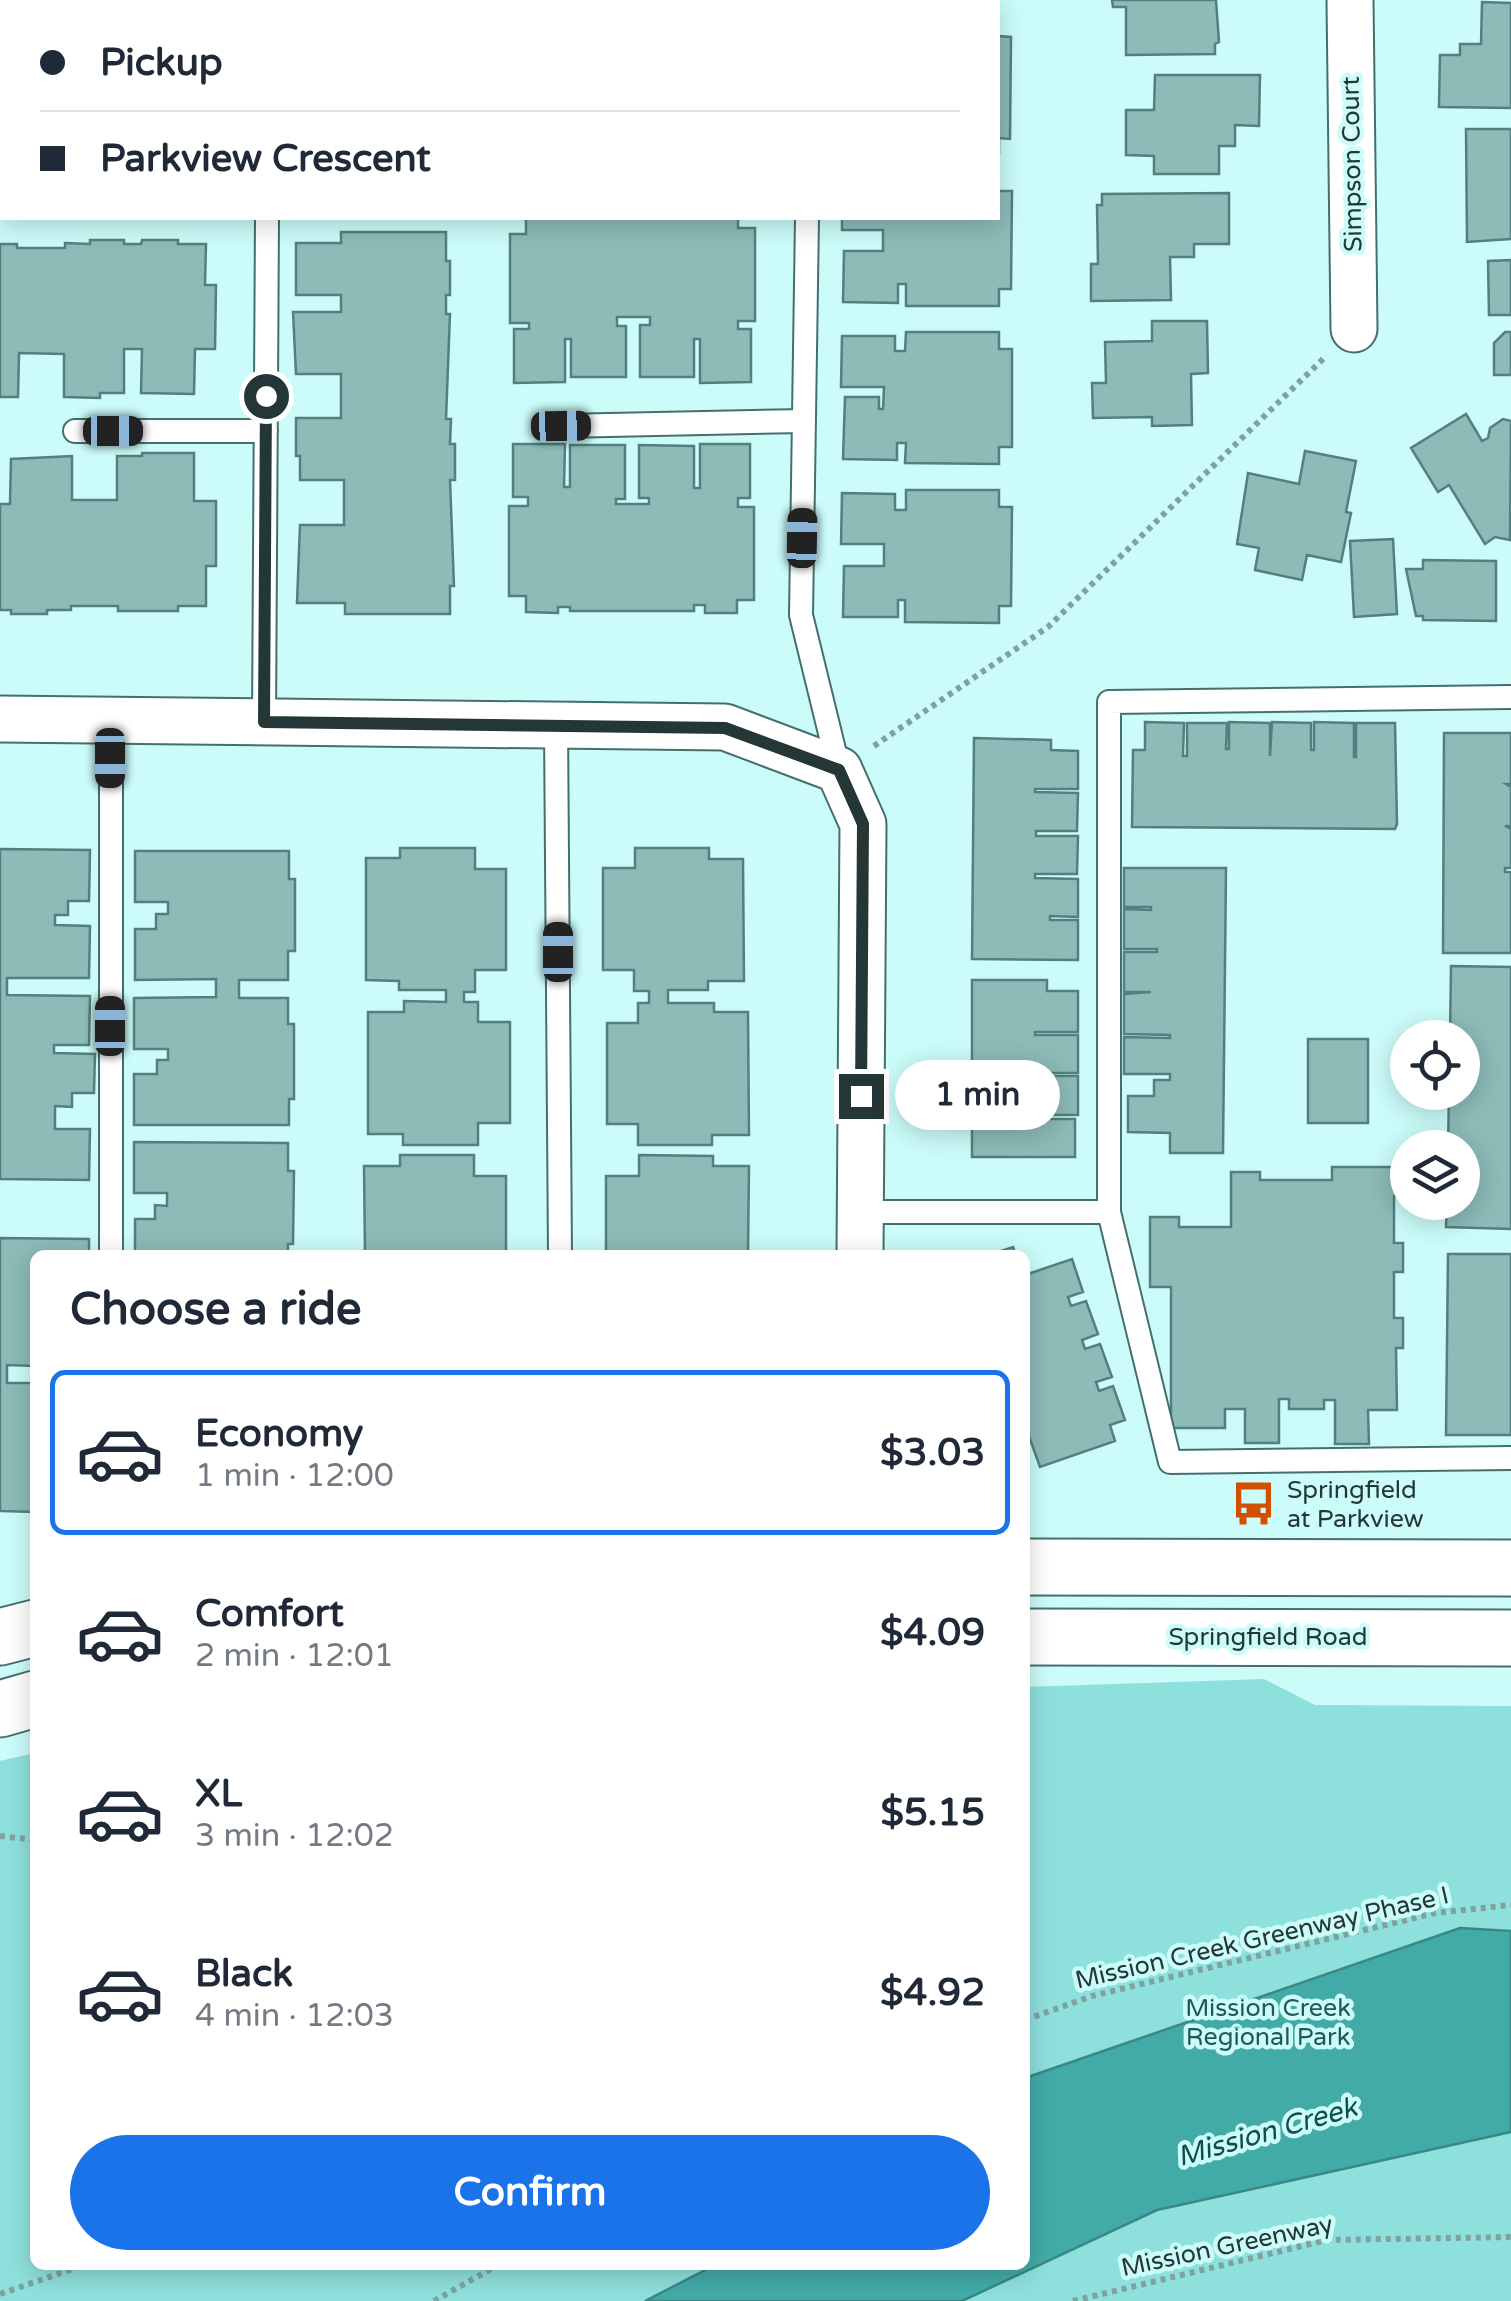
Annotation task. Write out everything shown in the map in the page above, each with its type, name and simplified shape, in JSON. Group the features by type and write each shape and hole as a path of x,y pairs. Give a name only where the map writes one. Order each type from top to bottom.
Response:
{"main road":[{"path":"1030,1567 1511,1568"},
{"path":"0,1637 30,1629"},
{"name":"Springfield Road","path":"1030,1637 1511,1638"},
{"path":"0,1708 30,1700"}],"street":[{"name":"Simpson Court","path":"1350,0 1354,329"},
{"path":"0,719 725,728 839,770 863,824 860,1233"}],"lane":[{"path":"264,722 267,220"},
{"path":"808,220 802,615 839,770"},
{"path":"561,426 804,421"},
{"path":"75,431 266,431"},
{"path":"1511,697 1109,702 1109,1212 1170,1462 1511,1458"},
{"path":"110,720 110,1250"},
{"path":"556,725 560,1250"},
{"path":"860,1233 1109,1212"}],"path":[{"path":"839,770 1048,627 1354,329"},
{"path":"0,1836 30,1839"},
{"name":"Mission Creek Greenway Phase I","path":"1030,2018 1092,1996 1416,1918 1511,1905"},
{"name":"Mission Greenway","path":"1072,2301 1327,2240 1511,2237"},
{"path":"0,2294 70,2270"},
{"path":"434,2301 489,2270"}],"green space":[{"name":"Mission Creek Regional Park","path":"1264,1679 1315,1705 1511,1706 1511,2301 0,2301 0,1761 30,1754 30,2270 1030,2270 1030,1687"}],"water":[{"name":"Mission Creek","path":"1460,1928 1511,1931 1511,2132 1157,2210 1030,2269 1030,2076"},
{"name":"Mission Creek","path":"705,2270 1028,2270 962,2301 645,2301"}],"building":[{"path":"1112,0 1216,0 1219,42 1215,44 1215,54 1126,55 1126,7 1113,7"},
{"path":"1482,2 1511,3 1511,108 1439,107 1440,55 1460,55 1460,44 1481,44"},
{"path":"1000,36 1011,37 1010,139 1000,138"},
{"path":"1155,75 1260,75 1259,126 1235,125 1235,146 1219,146 1219,174 1154,174 1154,156 1126,155 1126,110 1154,110"},
{"path":"1466,129 1511,129 1511,239 1467,242"},
{"path":"1000,191 1012,191 1011,289 999,289 999,306 906,306 906,284 898,284 898,303 843,302 844,251 883,251 883,230 842,230 842,220 1000,220"},
{"path":"1229,193 1229,244 1194,244 1194,257 1170,257 1171,300 1091,301 1091,264 1098,264 1097,205 1102,205 1102,194"},
{"path":"526,220 738,220 738,228 755,228 755,321 738,321 738,329 751,329 751,382 700,383 700,339 694,339 694,377 640,377 640,325 650,325 650,317 617,317 617,326 626,326 626,377 571,377 571,339 565,339 565,382 514,383 514,329 529,329 529,323 510,323 510,234 526,234"},
{"path":"341,232 446,232 450,295 446,295 446,314 450,314 446,419 451,419 450,444 455,444 455,480 450,480 454,586 450,586 450,614 345,614 345,603 297,603 300,525 344,525 344,480 300,480 296,418 341,418 341,374 296,374 293,312 341,312 341,295 296,295 296,243 341,243"},
{"path":"90,240 141,244 142,240 178,240 178,244 206,244 205,285 216,285 215,349 195,349 194,394 141,393 142,349 124,349 124,393 100,393 100,398 64,397 64,354 19,353 18,397 0,397 0,244 65,248 65,243 90,244"},
{"path":"1511,260 1511,315 1489,315 1488,261"},
{"path":"1152,321 1207,321 1208,373 1191,374 1192,425 1152,426 1152,417 1093,418 1092,383 1106,383 1105,342 1152,341"},
{"path":"906,332 999,332 999,349 1012,349 1012,447 999,447 999,464 905,463 906,443 897,443 897,460 843,459 845,397 879,397 879,409 883,409 884,387 841,387 842,336 895,336 895,351 905,351"},
{"path":"1505,332 1511,332 1511,375 1494,375 1494,343"},
{"path":"1466,414 1482,441 1488,438 1490,428 1503,419 1511,421 1510,540 1495,537 1485,544 1449,485 1438,492 1411,448"},
{"path":"513,444 565,444 564,487 570,487 570,445 625,445 625,499 616,499 616,504 649,504 649,498 639,498 639,445 694,446 694,488 700,488 700,444 750,444 750,498 738,498 738,507 754,507 754,600 737,600 737,613 705,613 705,605 694,605 694,611 570,611 570,607 558,607 558,613 526,612 526,596 509,596 509,506 528,506 528,497 513,497"},
{"path":"1305,451 1356,461 1341,562 1307,555 1302,580 1255,570 1259,548 1237,544 1248,473 1299,484"},
{"path":"194,453 194,501 216,501 216,566 206,566 206,606 178,606 178,611 118,611 118,606 71,606 71,610 47,610 47,614 11,614 11,610 0,610 0,504 10,504 11,459 72,456 72,500 117,500 117,456"},
{"path":"906,490 999,490 999,507 1012,507 1011,606 999,606 999,623 905,622 905,600 898,600 898,617 843,617 844,566 884,566 884,544 841,544 842,493 895,494 895,510 906,510"},
{"path":"1393,539 1397,614 1354,617 1350,541"},
{"path":"1423,560 1496,561 1496,621 1423,620 1423,616 1416,616 1406,569 1423,569"},
{"path":"1145,722 1184,723 1183,756 1187,756 1187,723 1227,723 1229,749 1229,722 1270,723 1270,756 1272,722 1311,723 1311,750 1314,722 1354,723 1354,757 1356,723 1395,723 1395,829 1132,827 1133,750 1145,750"},
{"path":"1444,733 1511,733 1511,784 1506,784 1511,787 1511,826 1505,826 1511,829 1511,868 1505,868 1505,872 1511,872 1511,953 1443,953"},
{"path":"974,738 1051,740 1051,750 1078,751 1078,789 1035,789 1078,793 1077,831 1036,831 1036,836 1078,836 1077,874 1035,874 1035,878 1078,879 1078,917 1050,916 1050,920 1078,920 1078,960 972,959"},
{"path":"400,848 475,848 475,869 506,869 506,970 475,970 475,992 464,992 464,1002 478,1002 478,1022 510,1022 510,1123 478,1123 478,1145 403,1145 403,1134 368,1134 368,1012 404,1012 404,1001 446,1002 446,990 399,990 399,981 366,980 366,858 400,858"},
{"path":"635,848 709,848 709,859 743,859 744,981 708,981 708,990 668,990 668,1003 714,1003 714,1012 748,1012 749,1135 712,1135 712,1145 638,1145 638,1124 607,1124 607,1023 638,1023 638,1003 649,1003 649,991 634,991 634,970 603,970 603,868 635,868"},
{"path":"0,849 90,850 89,901 68,901 68,915 55,915 55,925 90,926 89,978 7,978 7,995 90,996 89,1045 54,1045 54,1053 95,1054 94,1093 72,1093 72,1107 55,1106 55,1129 90,1129 89,1180 0,1179"},
{"path":"135,851 289,851 289,879 295,879 295,951 288,951 288,980 239,980 239,998 288,998 288,1024 294,1024 294,1099 289,1099 289,1125 134,1125 134,1074 157,1074 157,1060 168,1060 168,1049 134,1049 134,998 216,997 216,979 135,980 135,929 156,929 156,914 168,914 168,902 135,902"},
{"path":"1124,868 1226,868 1223,1153 1170,1153 1170,1133 1128,1132 1128,1096 1154,1096 1154,1080 1170,1080 1170,1074 1124,1074 1124,1037 1170,1035 1124,1034 1124,994 1151,992 1124,992 1124,952 1157,949 1124,949 1124,909 1151,907 1124,907"},
{"path":"1451,966 1511,967 1511,1229 1446,1227 1446,1220 1480,1220 1480,1130 1448,1130 1449,1110 1480,1110 1480,1020 1450,1020"},
{"path":"972,980 1047,980 1047,991 1078,991 1078,1032 1035,1035 1078,1035 1078,1073 1034,1073 1078,1076 1078,1115 1034,1115 1034,1119 1075,1119 1075,1157 972,1157"},
{"path":"1308,1039 1368,1039 1368,1123 1308,1123"},
{"path":"134,1142 288,1143 288,1171 294,1171 293,1244 288,1244 288,1250 135,1250 135,1219 155,1219 155,1205 167,1206 167,1193 134,1193"},
{"path":"400,1155 474,1155 474,1176 506,1176 506,1250 365,1250 364,1166 400,1166"},
{"path":"639,1155 713,1156 713,1166 749,1166 748,1250 606,1250 606,1176 639,1176"},
{"path":"1332,1167 1390,1167 1390,1220 1394,1220 1394,1243 1403,1243 1403,1272 1394,1272 1394,1318 1403,1318 1403,1348 1396,1348 1397,1410 1368,1410 1369,1444 1335,1444 1335,1400 1324,1400 1324,1409 1289,1409 1289,1399 1279,1399 1279,1443 1245,1443 1245,1409 1225,1409 1225,1428 1171,1428 1171,1287 1150,1287 1150,1217 1179,1217 1179,1227 1231,1227 1231,1172 1260,1172 1260,1180 1332,1180"},
{"path":"0,1238 89,1239 89,1250 30,1250 30,1366 7,1365 7,1383 30,1383 30,1512 0,1511"},
{"path":"1448,1254 1511,1254 1511,1435 1446,1435"},
{"path":"1072,1259 1083,1292 1068,1297 1071,1306 1086,1301 1098,1334 1082,1340 1085,1349 1100,1344 1112,1377 1096,1382 1099,1391 1113,1386 1125,1420 1110,1425 1115,1441 1040,1467 1030,1439 1030,1273"}],"place":[{"name":"Springfield at Parkview","path":"1254,1504"}],"route":[{"path":"266,396 264,722 725,728 839,770 863,824 861,1096"}]}
